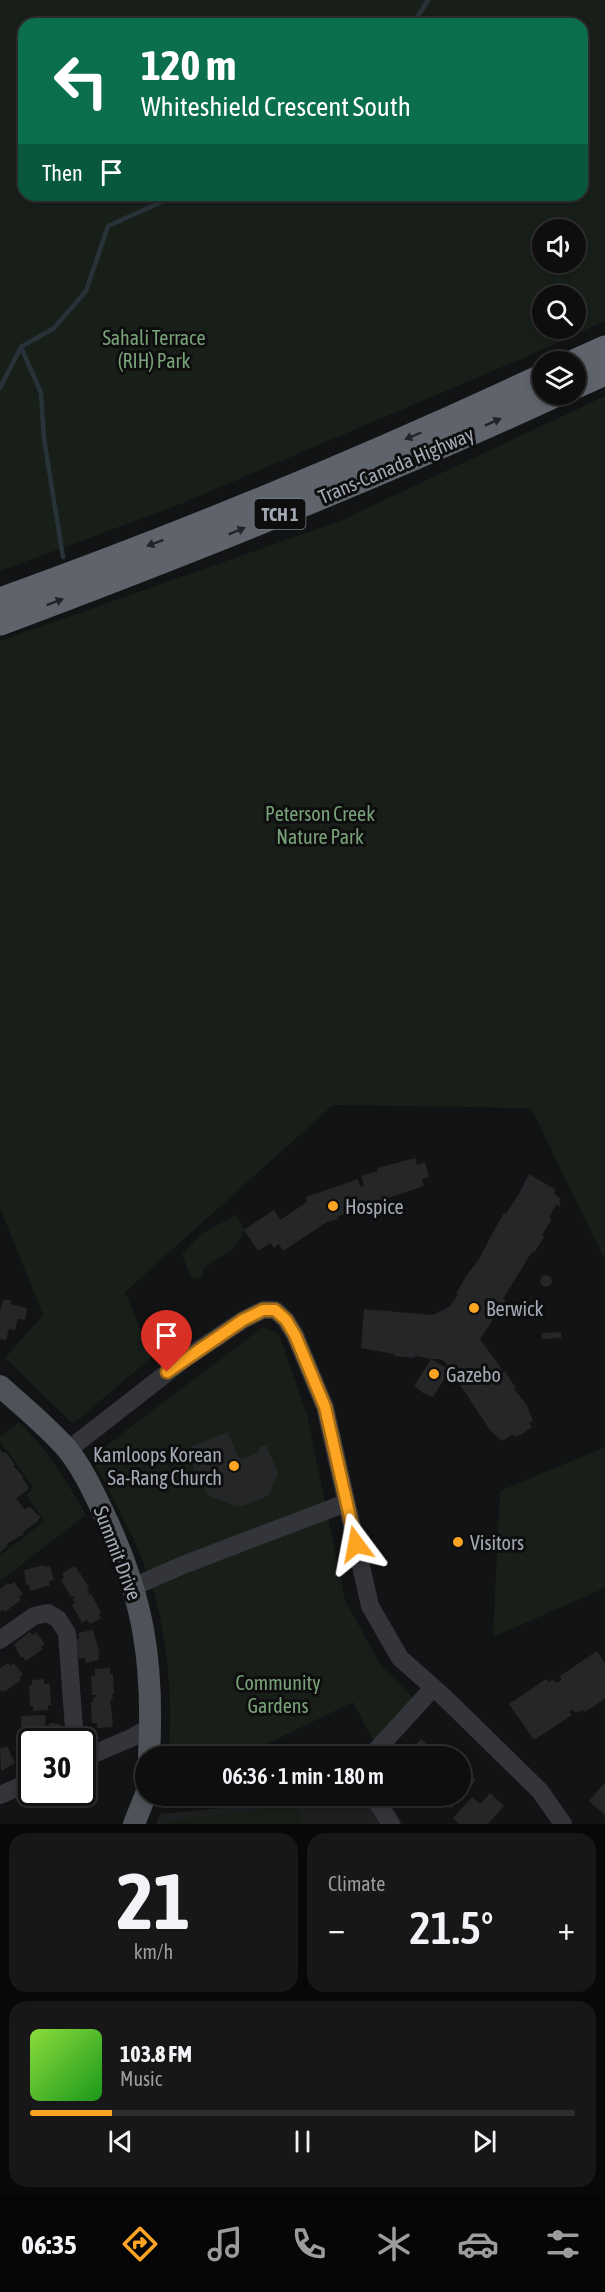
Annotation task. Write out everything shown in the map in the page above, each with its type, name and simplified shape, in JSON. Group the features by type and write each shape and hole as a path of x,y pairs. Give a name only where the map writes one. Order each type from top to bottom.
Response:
{"highway":[{"path":"586,358 605,349"},
{"path":"586,381 605,372"},
{"name":"Trans-Canada Highway","path":"0,602 252,504 532,383"},
{"name":"Trans-Canada Highway","path":"0,622 165,561 324,496 532,404"}],"main road":[{"name":"Summit Drive","path":"0,1386 68,1450 88,1482 116,1539 142,1618 149,1663 149,1746"},
{"path":"134,1824 141,1806"}],"street":[{"path":"68,1450 186,1358 243,1320 263,1310 275,1310 286,1320 295,1335 325,1407 370,1606 400,1658 540,1791 563,1824"},
{"path":"133,1587 183,1565 346,1503"},
{"path":"0,1640 34,1616 48,1613 58,1619 67,1633 74,1728"},
{"path":"380,1746 432,1689"},
{"path":"96,1753 150,1727"},
{"path":"0,1795 18,1787"},
{"path":"380,1806 390,1824"}],"shaded area":[{"path":"239,1806 392,1806 402,1824 156,1824 160,1814"}],"green space":[{"name":"Sahali Terrace (RIH) Park","path":"0,0 605,0 605,321 586,330 586,285 532,285 532,339 565,339 539,351 532,351 530,355 178,505 0,571"},
{"name":"Peterson Creek Nature Park","path":"605,396 605,1260 531,1108 333,1105 125,1292 152,1357 73,1424 5,1358 43,1315 0,1208 0,641 342,520"},
{"path":"236,1215 244,1230 241,1238 232,1249 203,1270 203,1276 195,1279 190,1276 182,1254 201,1234"},
{"name":"Community Gardens","path":"263,1327 279,1334 307,1415 345,1600 381,1666 414,1699 374,1742 353,1702 263,1746 169,1746 168,1668 156,1600 125,1521 95,1464 98,1452"},
{"path":"19,1422 56,1466 86,1515 0,1581 0,1555 45,1521 26,1495 34,1488 0,1441 0,1437"},
{"path":"605,1447 605,1588 493,1637 500,1491"},
{"path":"297,1806 303,1824 165,1824 166,1821"}],"building":[{"name":"Hospice","path":"415,1158 417,1165 425,1162 429,1177 422,1179 424,1186 370,1204 369,1200 365,1201 367,1208 338,1216 338,1219 327,1222 283,1251 279,1244 274,1248 270,1243 258,1251 244,1230 274,1210 280,1220 307,1202 306,1197 358,1179 360,1187 364,1186 361,1176 378,1171 377,1168"},
{"name":"Berwick","path":"529,1174 556,1190 554,1194 561,1199 559,1201 561,1203 559,1207 557,1204 549,1217 552,1219 542,1235 544,1237 534,1253 530,1255 503,1299 506,1300 480,1339 503,1373 505,1371 516,1388 514,1389 527,1405 533,1421 529,1423 532,1427 522,1434 514,1437 513,1434 502,1441 490,1430 445,1362 440,1359 394,1356 394,1354 361,1348 364,1309 433,1315 449,1307 458,1295 456,1294 466,1276 479,1259 504,1212 506,1214"},
{"path":"548,1275 552,1281 548,1287 544,1287 540,1279"},
{"path":"4,1299 12,1301 11,1304 27,1308 25,1320 18,1319 15,1330 9,1329 6,1340 0,1339 0,1311"},
{"name":"Gazebo","path":"561,1332 561,1338 542,1339 542,1333"},
{"name":"Gazebo","path":"431,1359 450,1370 433,1397 414,1386"},
{"name":"Kamloops Korean Sa-Rang Church","path":"228,1432 238,1457 243,1459 260,1451 259,1448 266,1445 278,1473 268,1496 237,1507 210,1496 202,1487 186,1449"},
{"path":"0,1449 3,1453 6,1452 28,1486 28,1490 16,1498 24,1509 30,1507 40,1517 23,1532 24,1534 6,1544 8,1546 0,1552"},
{"path":"44,1565 44,1567 50,1566 54,1580 49,1581 50,1585 30,1591 29,1584 26,1585 24,1570"},
{"path":"75,1566 89,1587 87,1588 88,1595 91,1594 101,1612 99,1614 101,1618 90,1624 87,1620 82,1623 72,1605 75,1603 72,1599 75,1598 71,1597 61,1580 64,1578 62,1573"},
{"path":"14,1582 23,1594 19,1597 21,1600 5,1612 3,1610 0,1612 0,1589"},
{"path":"93,1630 100,1655 98,1655 99,1660 86,1663 85,1658 79,1659 75,1639 79,1639 78,1633"},
{"path":"30,1632 32,1635 36,1632 45,1644 41,1647 43,1649 26,1661 23,1657 21,1658 14,1644"},
{"path":"597,1651 605,1663 605,1699 585,1712 583,1710 576,1713 573,1709 569,1712 572,1715 534,1740 509,1704 546,1679 549,1682 553,1679 556,1683 562,1680 560,1676"},
{"path":"8,1663 10,1666 14,1663 23,1675 19,1678 21,1680 4,1692 2,1690 0,1692 0,1668"},
{"path":"110,1668 110,1674 113,1674 114,1694 112,1694 113,1699 110,1700 113,1723 112,1727 97,1728 97,1723 92,1723 91,1703 96,1695 92,1695 91,1676 95,1675 95,1669"},
{"path":"44,1679 44,1684 50,1684 51,1705 48,1705 48,1710 33,1711 33,1706 30,1706 29,1685 32,1685 32,1680"},
{"path":"45,1715 46,1728 21,1728 21,1716"},
{"path":"49,1723 61,1724 61,1728 49,1728"},
{"path":"421,1739 429,1746 414,1746"},
{"path":"7,1746 15,1763 1,1771 0,1749"},
{"path":"471,1775 476,1780 471,1786"},
{"path":"605,1782 605,1815 589,1801"},
{"path":"490,1793 504,1806 488,1824 459,1824 453,1818 464,1806 471,1806 472,1797 480,1804"}],"waterway":[{"path":"417,18 428,0"},
{"path":"0,388 21,347 54,328 86,291 108,226 164,201"},
{"path":"21,347 41,393 44,439 63,557"}],"place":[{"name":"Hospice","path":"333,1206"},
{"name":"Berwick","path":"474,1308"},
{"name":"Gazebo","path":"434,1374"},
{"name":"Kamloops Korean Sa-Rang Church","path":"234,1466"},
{"name":"Visitors","path":"458,1542"}],"route":[{"path":"167,1372 243,1320 263,1310 275,1310 286,1320 295,1335 325,1407 356,1544"}]}
